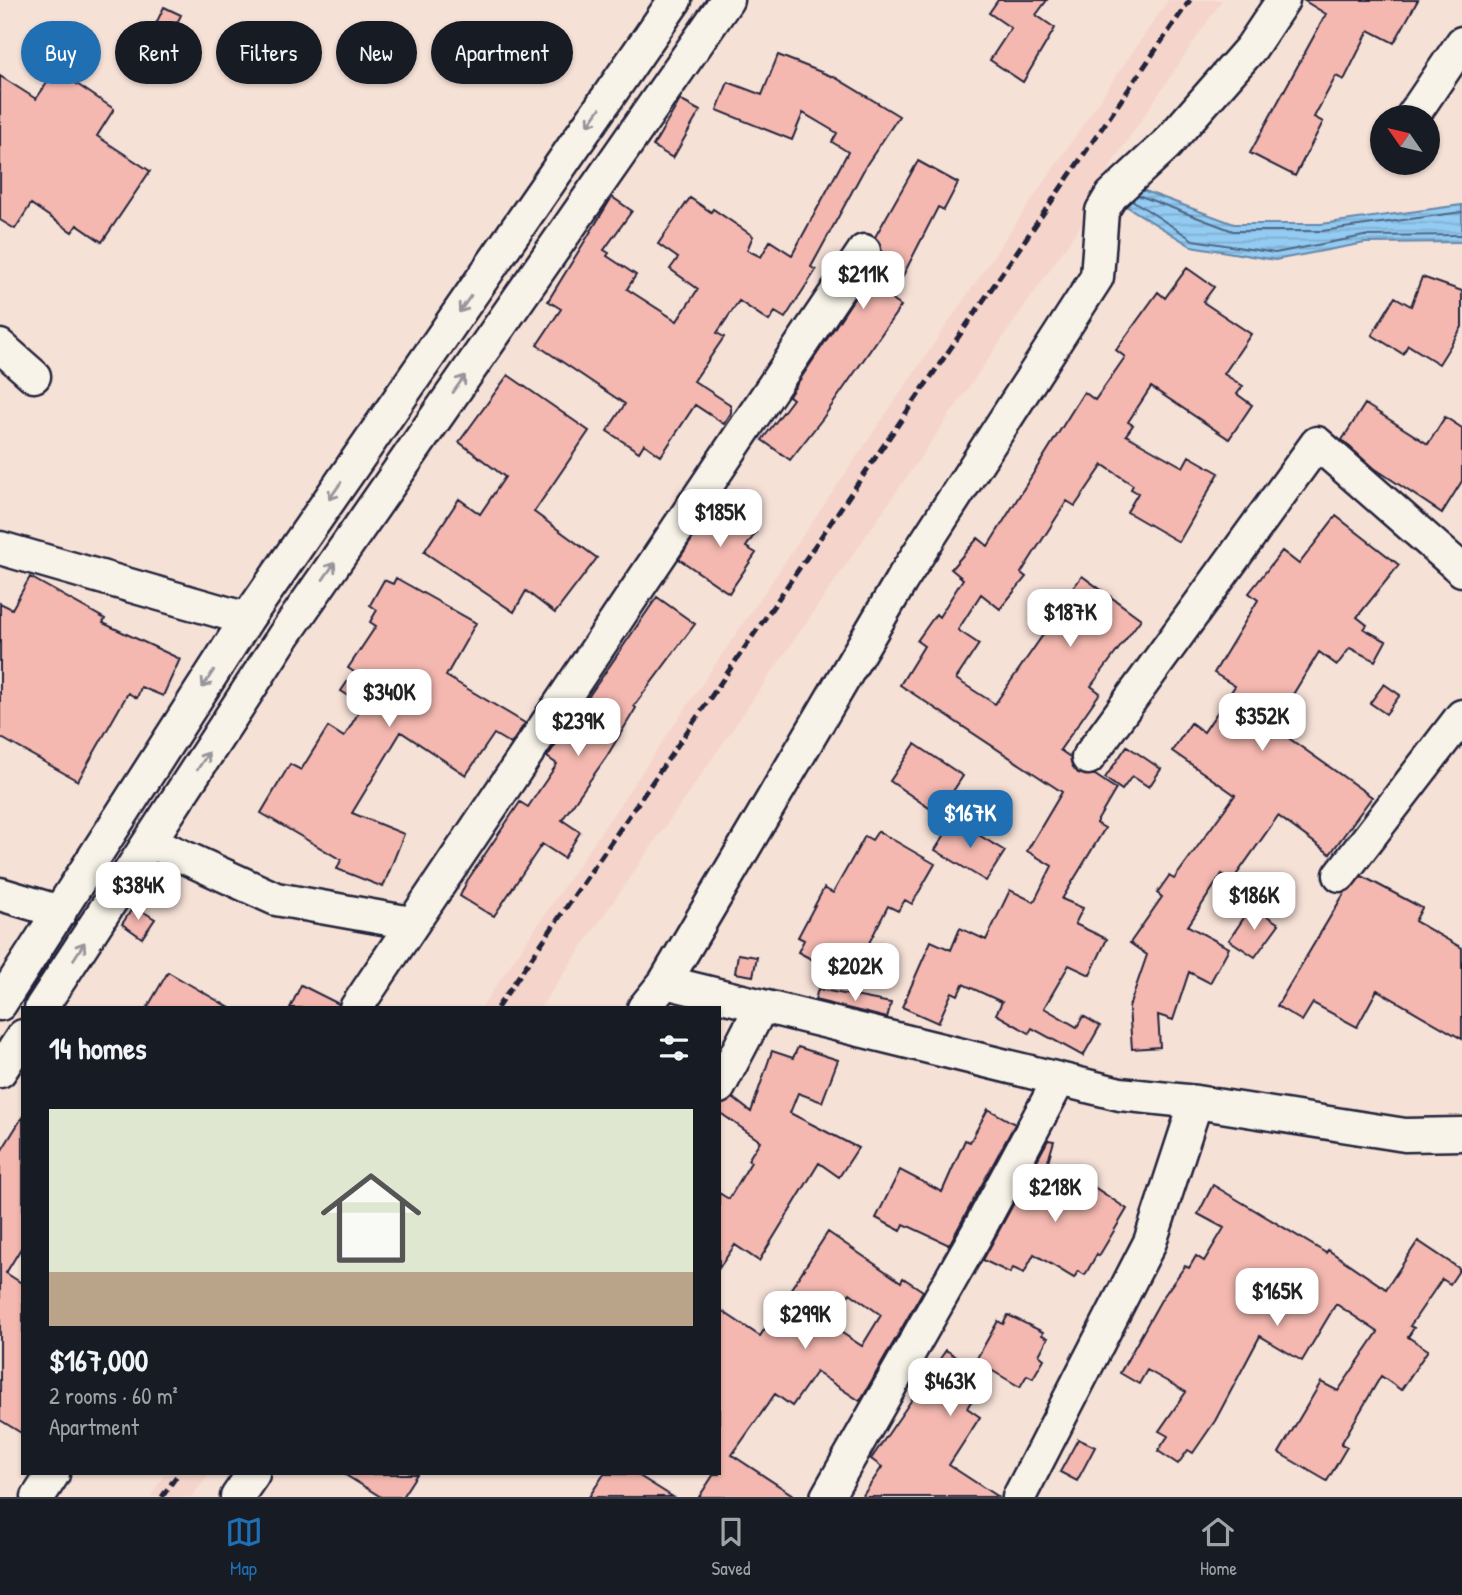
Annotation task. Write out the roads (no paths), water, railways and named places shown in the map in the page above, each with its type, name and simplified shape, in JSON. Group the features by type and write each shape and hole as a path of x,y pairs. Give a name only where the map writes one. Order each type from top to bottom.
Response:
{"street":[{"path":"0,1004 247,619 675,0"},
{"path":"42,1006 283,637 727,0"},
{"path":"646,1006 665,982 901,581 1097,277 1102,211 1111,196 1166,145 1251,48 1283,0"},
{"path":"1420,105 1462,43"},
{"path":"357,1006 864,250"},
{"path":"0,346 34,376"},
{"path":"1088,758 1317,443 1462,570"},
{"path":"0,548 247,619"},
{"path":"1340,875 1462,716"},
{"path":"151,842 276,899 411,923"},
{"path":"0,894 60,912"},
{"path":"665,982 1120,1094 1196,1102 1405,1135 1462,1133"},
{"path":"721,1083 761,1007"},
{"path":"0,1070 21,1039"},
{"path":"827,1497 976,1235 1059,1080"},
{"path":"1019,1497 1150,1242 1196,1102"},
{"path":"38,1497 52,1475"},
{"path":"237,1497 252,1475"}],"water":[{"path":"1133,182 1145,191 1234,224 1321,224 1462,205 1462,242 1365,243 1275,260 1191,246 1123,204"}],"railway":[{"path":"498,1006 1190,0"},
{"path":"162,1497 177,1475"}]}
